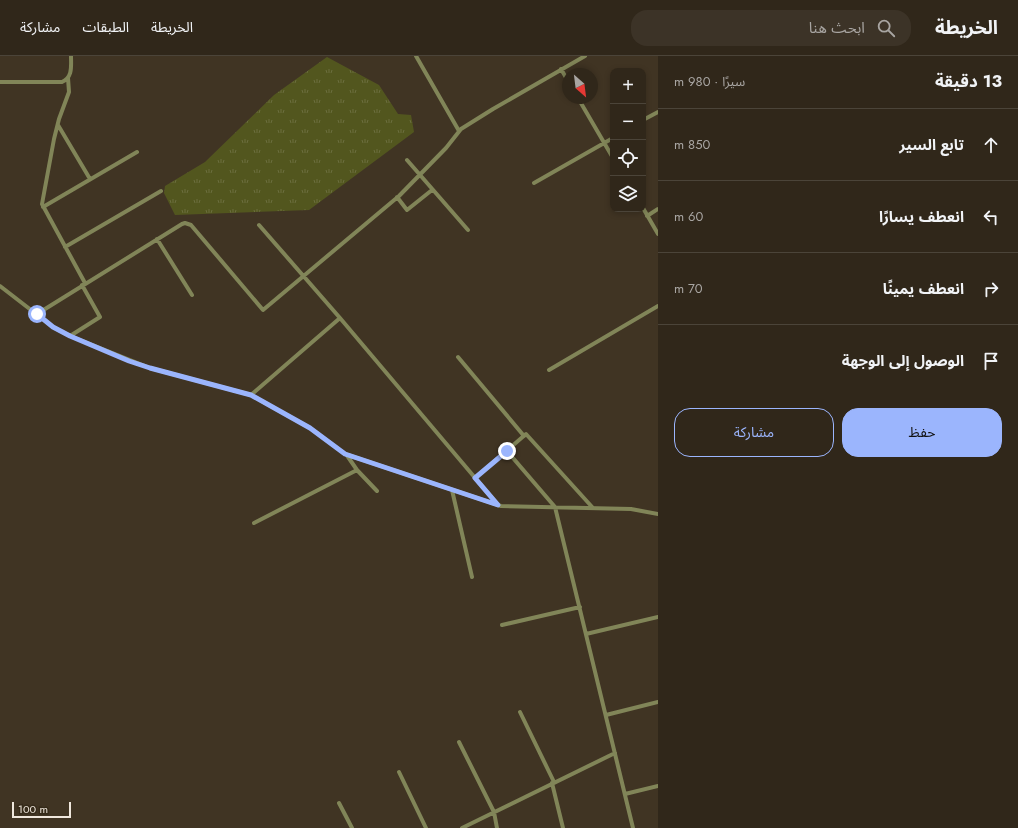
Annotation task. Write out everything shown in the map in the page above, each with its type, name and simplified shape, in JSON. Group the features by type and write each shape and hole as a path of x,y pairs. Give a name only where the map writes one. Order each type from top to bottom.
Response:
{"street":[{"path":"70,336 100,317 43,207 42,200 58,125 69,92 68,78 71,70 71,56"},
{"path":"416,56 459,131"},
{"path":"565,68 585,56"},
{"path":"37,314 83,284 185,223 191,225 263,310 397,197 446,148 461,129 562,70"},
{"path":"0,82 58,82 68,78"},
{"path":"581,104 610,153"},
{"path":"646,118 658,112"},
{"path":"58,125 90,179"},
{"path":"534,183 610,140"},
{"path":"43,207 137,152"},
{"path":"407,160 468,230"},
{"path":"397,197 407,210 432,190"},
{"path":"65,247 161,191"},
{"path":"647,216 658,209"},
{"path":"645,212 658,234"},
{"path":"259,225 340,318 498,505"},
{"path":"157,239 192,295"},
{"path":"0,286 53,327 70,336 150,368 251,395 310,428 345,454 498,505 630,509 658,514"},
{"path":"549,370 658,306"},
{"path":"251,395 340,318"},
{"path":"458,358 524,436 526,434 593,508"},
{"path":"475,478 524,436"},
{"path":"507,451 555,507 633,828"},
{"path":"345,454 356,470 377,491"},
{"path":"254,523 356,470"},
{"path":"452,490 472,577"},
{"path":"502,625 580,607"},
{"path":"586,634 658,617"},
{"path":"606,714 658,702"},
{"path":"520,712 553,783 563,828"},
{"path":"459,742 494,812 497,828"},
{"path":"462,828 615,753"},
{"path":"399,772 426,828"},
{"path":"625,794 658,786"},
{"path":"339,803 352,828"}],"green space":[{"path":"327,57 379,85 398,114 411,115 414,132 309,210 175,215 164,193 165,186 205,162 274,95"}],"route":[{"path":"37,314 53,327 70,336 129,361 251,395 310,428 345,454 498,505 475,478 507,451"}]}
